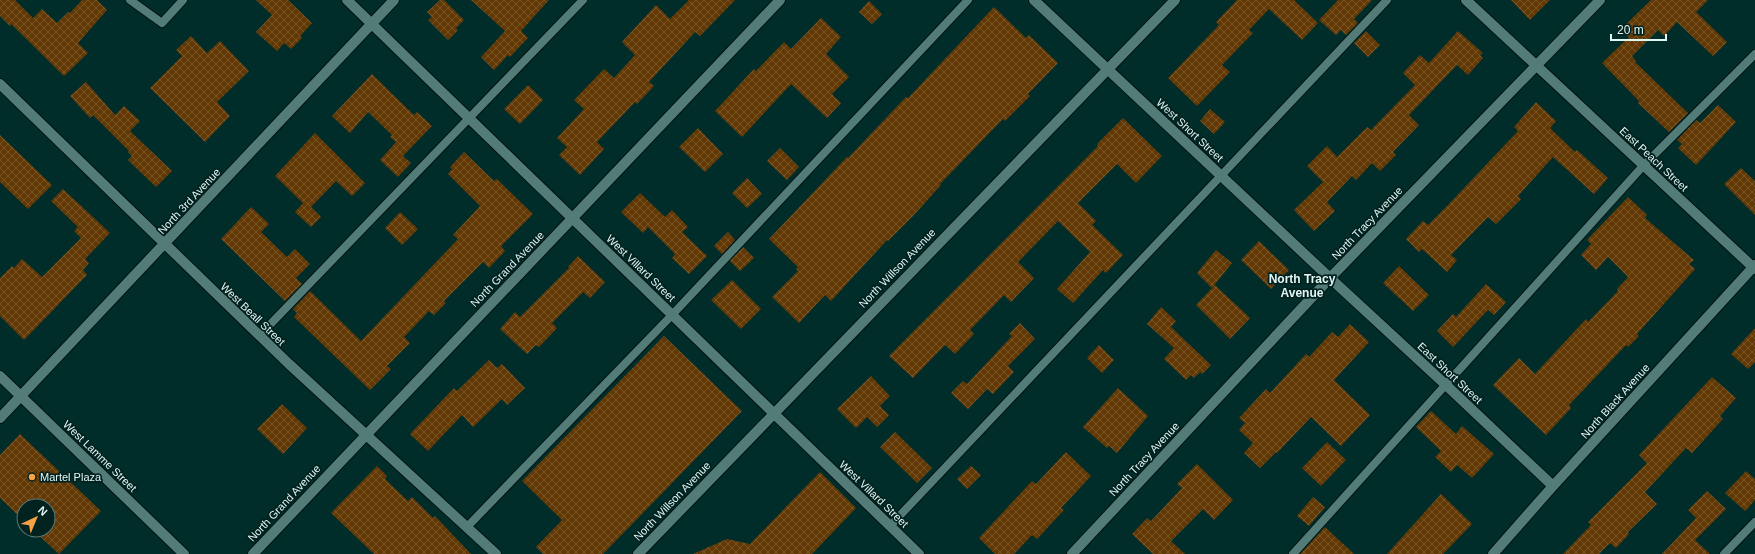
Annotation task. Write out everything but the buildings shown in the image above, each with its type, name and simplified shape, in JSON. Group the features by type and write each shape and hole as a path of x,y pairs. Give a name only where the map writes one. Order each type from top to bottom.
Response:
{"street":[{"name":"West Villard Street","path":"347,0 919,554"},
{"name":"North 3rd Avenue","path":"0,418 394,0"},
{"name":"North Grand Avenue","path":"253,554 780,0"},
{"name":"West Short Street","path":"1034,0 1330,278"},
{"name":"North Willson Avenue","path":"638,554 1174,0"},
{"name":"East Peach Street","path":"1466,0 1536,67 1754,267"},
{"name":"North Tracy Avenue","path":"1072,554 1330,278 1600,0"},
{"name":"West Beall Street","path":"0,84 259,336 496,554"},
{"name":"North Black Avenue","path":"1493,554 1552,486 1754,267"},
{"name":"East Short Street","path":"1330,278 1446,385 1552,486"},
{"name":"West Lamme Street","path":"0,376 184,554"}],"lane":[{"path":"130,0 162,22 183,0"},
{"path":"259,336 583,0"},
{"path":"467,526 672,315 968,0"},
{"path":"890,526 1387,0"},
{"path":"1293,554 1643,166 1755,54"},
{"path":"1724,554 1755,522"}],"place":[{"name":"Martel Plaza","path":"32,477"}],"district":[{"name":"North Tracy Avenue","path":"1302,286"}]}
